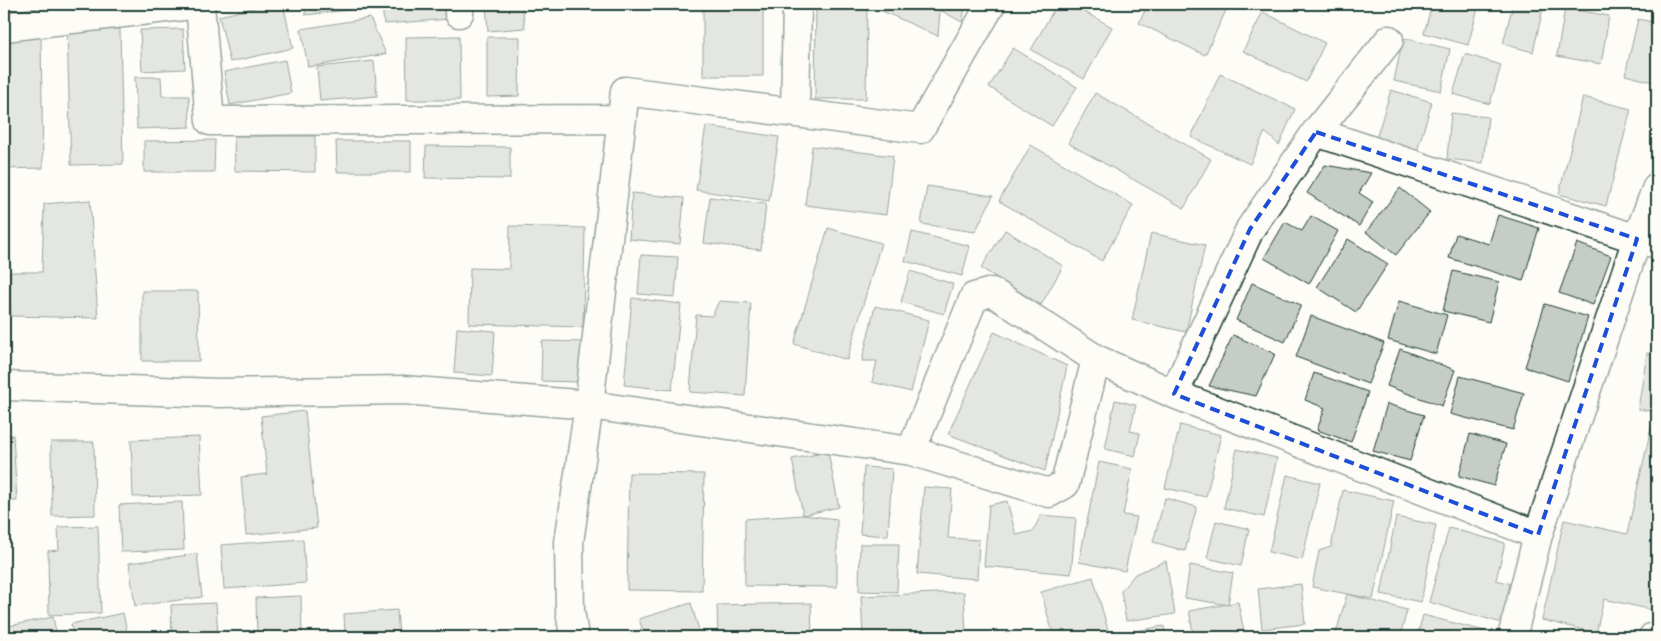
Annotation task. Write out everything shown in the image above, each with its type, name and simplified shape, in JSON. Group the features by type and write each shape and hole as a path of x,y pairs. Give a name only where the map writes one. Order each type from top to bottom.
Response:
{"street":[{"path":"4,27 200,4 210,121 622,119"},
{"path":"795,112 798,4"},
{"path":"574,637 570,610 569,542 590,405 625,91 920,129 991,4"},
{"path":"1174,394 1250,229 1316,132 1389,40"},
{"path":"1316,132 1647,242"},
{"path":"1512,637 1538,535 1647,242 1657,187"},
{"path":"911,451 974,297 992,292 1096,359 1174,394 1538,535"},
{"path":"4,386 220,394 403,390 590,405 911,451 1049,493 1065,484 1096,359"}],"highlighted area":[{"path":"1316,132 1637,239 1538,535 1174,394 1250,229"}],"building":[{"path":"271,4 283,4 293,48 230,62 219,16"},
{"path":"306,4 366,4 366,8 305,15"},
{"path":"382,4 449,4 450,19 384,24"},
{"path":"486,4 522,4 525,28 488,31"},
{"path":"703,4 763,4 763,76 703,76"},
{"path":"816,4 867,4 866,99 815,99"},
{"path":"883,4 966,4 962,22 940,10 938,36 880,10"},
{"path":"1057,4 1070,4 1112,27 1084,79 1031,50"},
{"path":"1148,4 1229,4 1205,55 1139,23"},
{"path":"1399,4 1414,4 1410,10"},
{"path":"1432,4 1479,4 1468,45 1424,33"},
{"path":"1513,4 1544,4 1533,52 1503,44"},
{"path":"1565,8 1609,16 1601,64 1557,56"},
{"path":"1263,12 1325,43 1306,82 1243,51"},
{"path":"370,18 386,54 308,67 301,29"},
{"path":"1638,19 1657,23 1657,83 1625,75"},
{"path":"120,29 123,164 71,165 67,30"},
{"path":"183,29 185,69 142,71 140,30"},
{"path":"459,36 460,100 407,100 406,37"},
{"path":"41,37 43,168 4,169 4,38"},
{"path":"487,37 520,37 519,96 487,97"},
{"path":"1403,38 1450,49 1441,91 1394,81"},
{"path":"1013,48 1077,87 1052,126 989,87"},
{"path":"1465,54 1501,65 1490,104 1453,94"},
{"path":"285,60 291,93 230,105 224,72"},
{"path":"374,61 377,96 320,101 317,67"},
{"path":"1220,74 1295,109 1279,145 1265,132 1250,164 1191,137"},
{"path":"135,77 161,77 162,96 189,96 190,127 137,129"},
{"path":"1391,90 1432,102 1417,151 1376,139"},
{"path":"1095,93 1211,159 1184,208 1068,143"},
{"path":"1583,97 1631,109 1606,206 1559,194"},
{"path":"1451,113 1488,117 1483,163 1447,159"},
{"path":"706,126 779,137 769,201 696,190"},
{"path":"234,136 315,136 315,172 235,171"},
{"path":"215,140 214,172 144,172 144,141"},
{"path":"336,141 411,141 411,172 337,172"},
{"path":"1031,145 1133,205 1102,261 999,201"},
{"path":"426,146 510,147 510,179 425,178"},
{"path":"812,146 893,156 886,215 805,205"},
{"path":"1325,165 1371,173 1359,193 1373,202 1359,226 1307,193"},
{"path":"927,186 993,196 975,232 921,224"},
{"path":"1400,188 1430,212 1396,255 1366,232"},
{"path":"632,193 684,198 680,244 629,239"},
{"path":"710,197 766,204 761,250 704,243"},
{"path":"90,200 98,318 11,316 10,272 42,272 44,204"},
{"path":"1498,215 1539,228 1523,281 1449,258 1456,234 1489,244"},
{"path":"1311,216 1338,231 1309,284 1264,258 1285,222 1302,231"},
{"path":"510,226 585,228 583,327 469,324 470,268 509,269"},
{"path":"828,228 881,243 847,360 794,344"},
{"path":"1005,230 1063,266 1041,305 981,268"},
{"path":"912,232 970,246 962,276 905,261"},
{"path":"1151,233 1205,245 1186,332 1132,320"},
{"path":"1348,239 1388,264 1356,312 1317,287"},
{"path":"1577,243 1611,256 1593,305 1559,293"},
{"path":"641,255 678,257 675,297 638,294"},
{"path":"910,271 953,284 944,314 901,302"},
{"path":"1453,271 1499,282 1489,322 1443,311"},
{"path":"1252,283 1301,305 1285,342 1236,320"},
{"path":"142,291 198,291 199,361 142,361"},
{"path":"632,298 681,304 672,390 624,385"},
{"path":"719,301 751,303 745,396 690,392 696,315 712,316"},
{"path":"1399,301 1447,315 1436,354 1388,340"},
{"path":"1545,304 1588,317 1568,381 1525,367"},
{"path":"875,306 929,320 911,392 872,382 877,361 862,361"},
{"path":"1311,316 1384,343 1368,384 1296,357"},
{"path":"457,328 495,331 492,376 454,373"},
{"path":"994,332 1067,366 1045,471 948,434"},
{"path":"1233,335 1275,354 1256,396 1209,386"},
{"path":"542,341 583,342 582,382 541,381"},
{"path":"1400,349 1455,370 1442,406 1387,386"},
{"path":"1647,353 1657,354 1657,412 1638,409"},
{"path":"1314,373 1368,392 1351,442 1317,430 1325,408 1305,400"},
{"path":"1460,376 1524,393 1513,430 1450,414"},
{"path":"1115,400 1136,405 1130,431 1140,433 1135,456 1105,449"},
{"path":"1387,404 1424,415 1410,461 1373,451"},
{"path":"305,411 317,528 246,535 241,477 267,474 261,416"},
{"path":"1180,425 1221,435 1206,497 1165,488"},
{"path":"1651,428 1657,430 1657,611 1604,599 1596,633 1542,620 1564,520 1627,534"},
{"path":"1470,434 1506,444 1494,486 1459,476"},
{"path":"4,435 13,435 17,501 4,501"},
{"path":"199,437 202,495 133,497 131,440"},
{"path":"51,442 94,442 95,515 52,516"},
{"path":"1237,449 1277,458 1264,517 1224,508"},
{"path":"828,452 839,507 803,515 792,459"},
{"path":"1099,462 1132,469 1123,515 1137,517 1125,571 1079,562"},
{"path":"864,467 892,469 888,536 860,534"},
{"path":"629,473 704,474 702,591 627,590"},
{"path":"1287,475 1320,483 1302,560 1269,552"},
{"path":"924,487 952,489 948,538 979,540 977,579 917,574"},
{"path":"1343,490 1394,501 1373,599 1312,587 1319,551 1331,547"},
{"path":"1165,498 1197,507 1185,551 1153,542"},
{"path":"1007,501 1016,535 1033,531 1041,515 1076,518 1071,574 984,566 989,505"},
{"path":"182,502 184,550 121,552 119,505"},
{"path":"803,515 837,519 837,587 745,586 745,519"},
{"path":"1396,517 1436,525 1421,602 1381,594"},
{"path":"1216,521 1249,529 1241,566 1207,558"},
{"path":"98,526 101,613 49,615 48,551 59,550 58,527"},
{"path":"1449,528 1505,543 1496,580 1512,584 1502,623 1429,602"},
{"path":"303,539 306,583 224,589 221,545"},
{"path":"860,544 899,544 897,592 859,591"},
{"path":"197,554 202,597 135,606 129,563"},
{"path":"1166,561 1175,614 1126,621 1121,591 1135,574"},
{"path":"1190,565 1233,573 1228,605 1185,598"},
{"path":"1093,577 1110,637 1054,637 1041,592"},
{"path":"1301,584 1305,624 1262,629 1258,589"},
{"path":"964,592 966,637 863,637 861,596"},
{"path":"1347,594 1407,610 1400,637 1335,637"},
{"path":"301,596 302,637 257,637 256,598"},
{"path":"1238,602 1245,637 1194,637 1189,611"},
{"path":"216,603 218,637 172,637 171,605"},
{"path":"691,603 701,637 645,637 639,619"},
{"path":"811,603 812,637 718,637 717,605"},
{"path":"397,610 399,637 345,637 344,614"},
{"path":"123,613 128,637 74,637 71,624"},
{"path":"1423,615 1500,635 1499,637 1417,637"},
{"path":"53,617 57,637 4,637 4,627"},
{"path":"1164,626 1166,637 1120,637 1119,634"}]}
